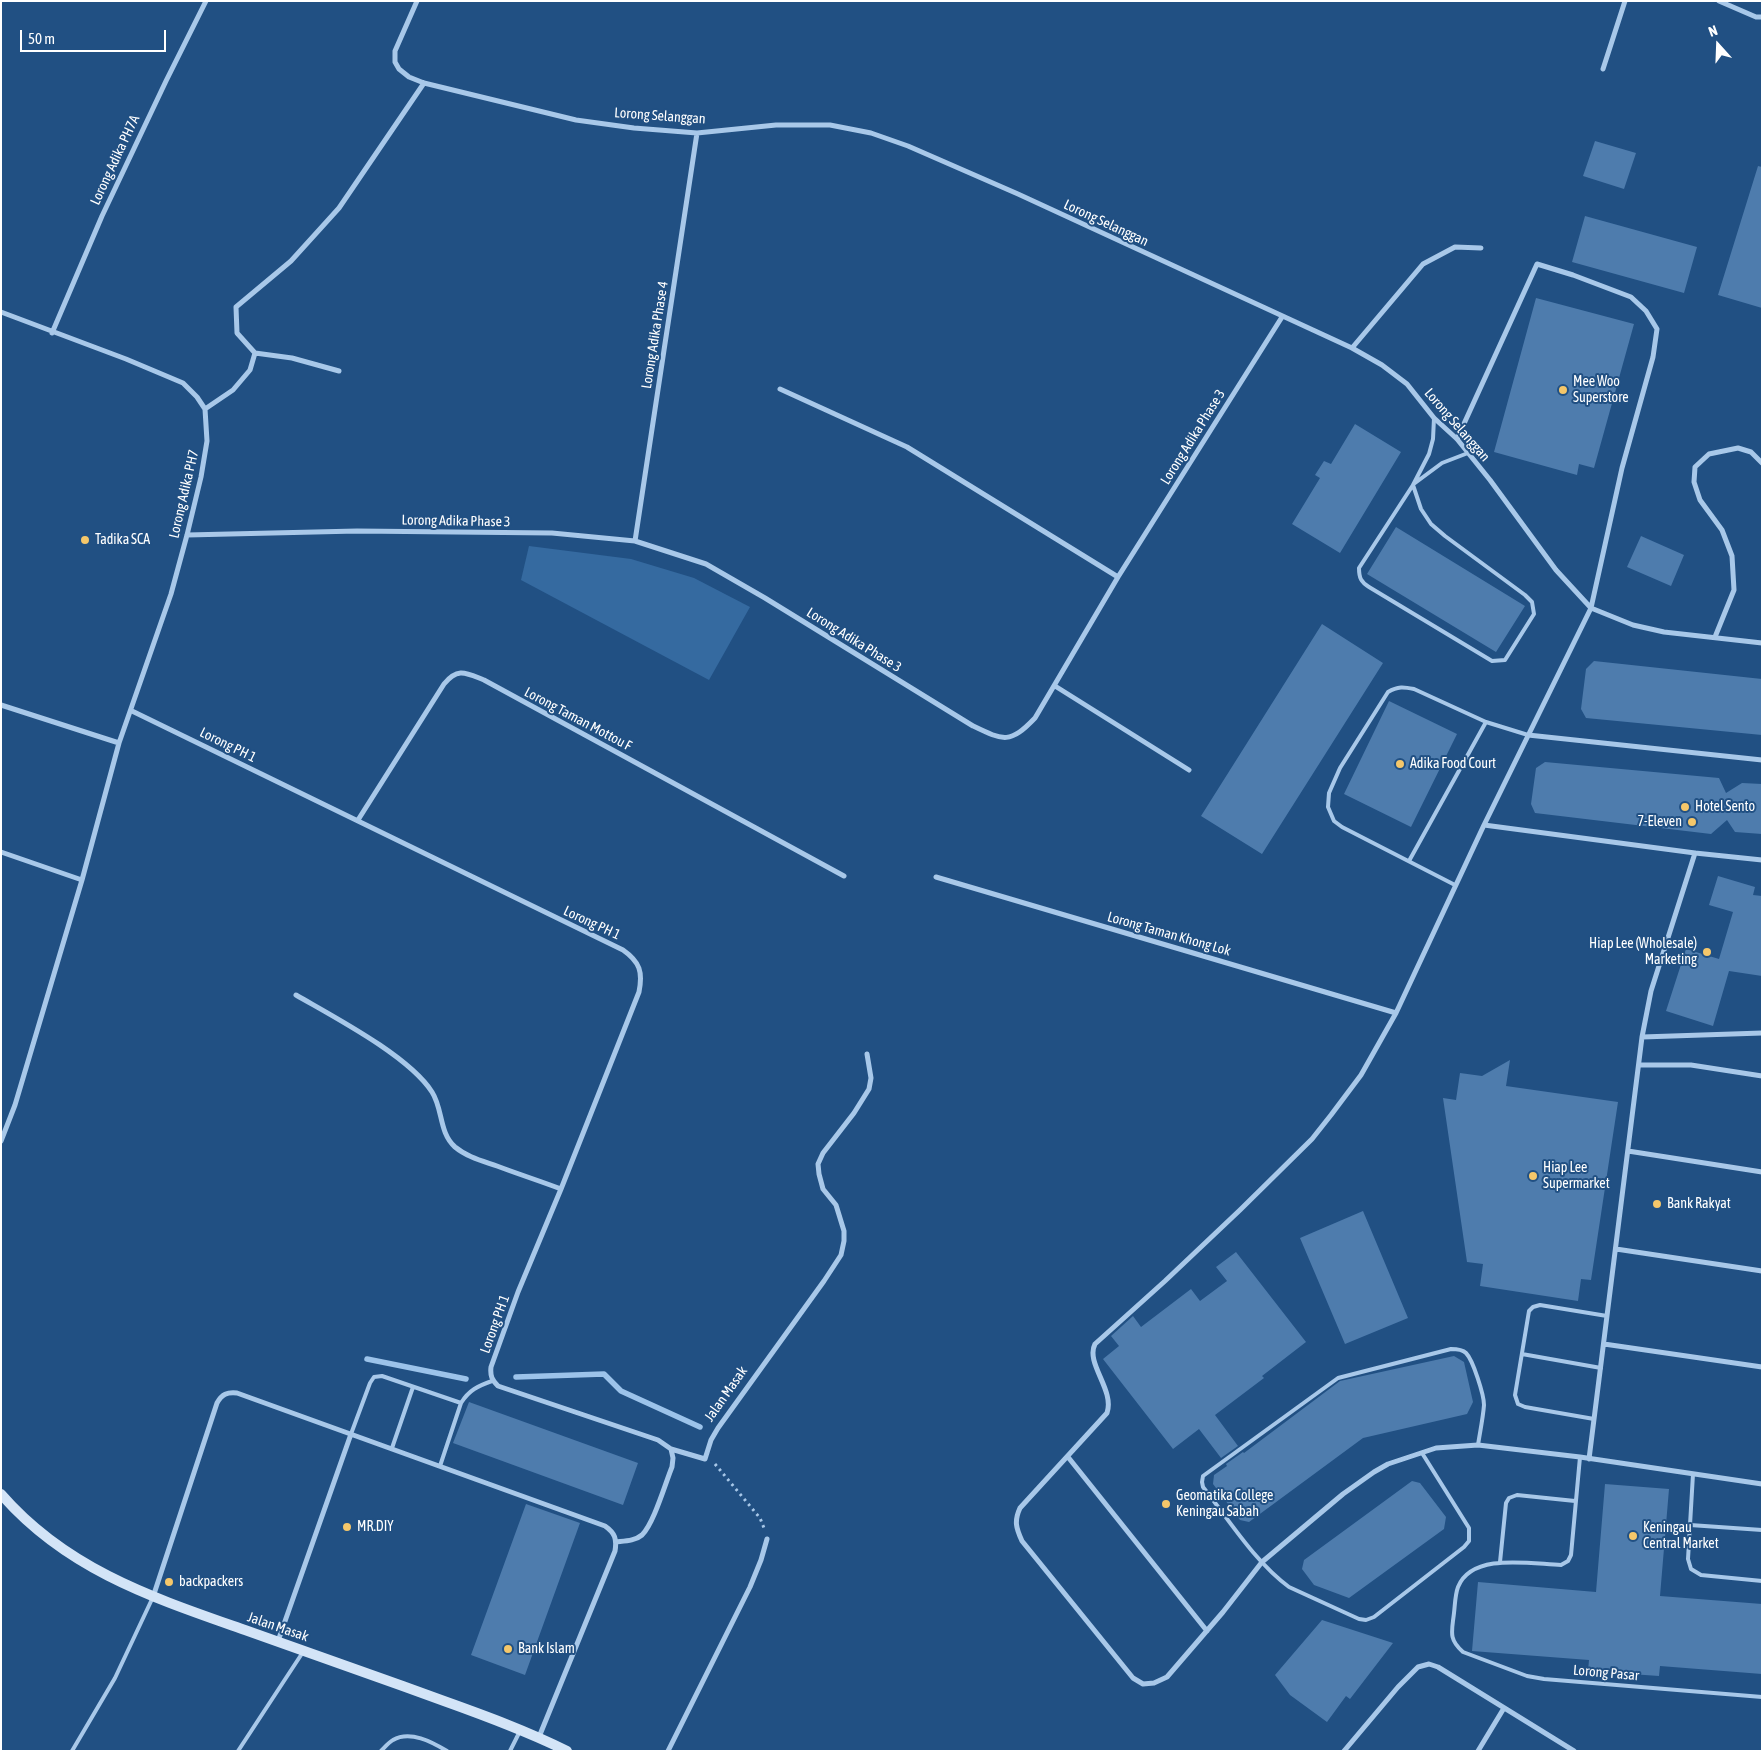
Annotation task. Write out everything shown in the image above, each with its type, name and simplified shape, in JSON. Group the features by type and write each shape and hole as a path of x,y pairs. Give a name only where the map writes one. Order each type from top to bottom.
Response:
{"street":[{"name":"Lorong Adika PH7A","path":"52,332 102,216 206,1"},
{"name":"Lorong Selanggan","path":"417,1 395,51 395,62 399,69 424,83 576,120 634,128 697,133 776,125 830,125 871,133 908,146 1018,194 1352,348 1382,365 1407,384 1434,418 1457,439 1508,503 1556,570 1591,608 1641,627 1664,632 1762,643"},
{"path":"1603,69 1625,1"},
{"path":"1719,1 1762,18"},
{"path":"339,371 292,358 255,353 237,332 236,307 291,261 339,208 424,83"},
{"name":"Lorong Adika Phase 4","path":"635,541 697,133"},
{"path":"1352,348 1423,264 1455,247 1480,248"},
{"path":"1457,439 1537,264 1573,275 1631,297 1646,311 1656,329 1653,357 1622,468 1591,608 1455,885 1396,1013 1361,1074 1312,1139 1172,1275 1095,1344 1092,1355 1101,1376 1109,1407 1102,1420 1020,1508 1016,1517 1016,1527 1022,1541 1133,1678 1143,1684 1154,1683 1167,1677 1207,1631 1262,1562 1343,1494 1388,1464 1436,1448 1478,1444 1762,1484"},
{"path":"1,312 126,359 183,383 197,397 204,409 233,390 250,370 255,353"},
{"name":"Lorong Adika Phase 3","path":"187,535 357,531 543,533 635,541 706,564 765,598 973,726 990,735 1003,738 1020,734 1035,718 1056,686 1118,578 1282,316"},
{"path":"780,388 907,447 1118,578"},
{"name":"Lorong Adika PH7","path":"1,1141 15,1105 82,880 120,743 171,594 201,477 207,441 204,409"},
{"path":"1715,637 1734,590 1732,556 1722,530 1700,500 1694,482 1695,466 1709,454 1738,448 1751,452 1762,464"},
{"name":"Lorong Taman Mottou F","path":"358,820 444,684 453,674 459,672 484,680 844,876"},
{"path":"1056,686 1189,770"},
{"path":"1,705 120,743"},
{"name":"Lorong PH 1","path":"132,711 623,950 636,962 641,975 639,992 518,1292 491,1367 490,1375 492,1381"},
{"path":"1528,735 1762,760"},
{"path":"1484,825 1762,860"},
{"path":"1,852 82,880"},
{"path":"1589,1459 1642,1038 1651,991 1695,853"},
{"name":"Lorong Taman Khong Lok","path":"936,877 1396,1013"},
{"path":"296,995 374,1042 400,1060 420,1078 432,1092 447,1136 455,1147 470,1156 561,1189"},
{"path":"1642,1038 1762,1033"},
{"name":"Jalan Masak","path":"705,1458 711,1440 718,1428 841,1255 844,1231 836,1205 823,1188 818,1174 818,1164 823,1153 854,1113 869,1089 871,1078 867,1054"},
{"path":"1639,1065 1691,1065 1762,1076"},
{"path":"1628,1151 1762,1172"},
{"path":"1616,1249 1762,1271"},
{"path":"1604,1344 1762,1367"},
{"path":"492,1381 507,1390 658,1440 671,1449 705,1458"},
{"path":"153,1597 217,1403 224,1394 237,1393 392,1448 605,1526 613,1532 616,1542 615,1551 539,1737"},
{"path":"277,1642 351,1434"},
{"path":"616,1542 632,1540 641,1536 649,1526 672,1467 671,1449"},
{"path":"1068,1457 1207,1631"},
{"name":"Jalan Masak","path":"1,1494 17,1513 68,1553 94,1570 153,1597 521,1729 566,1751"},
{"path":"668,1751 750,1587 762,1560 767,1538"},
{"path":"1344,1751 1398,1687 1418,1667 1429,1664 1438,1667 1574,1751"},
{"path":"1478,1751 1504,1708"}],"lane":[{"path":"1413,484 1421,509 1431,524 1532,602 1534,614 1505,660 1492,661 1362,582 1359,576 1359,568 1413,484 1429,454 1433,439 1434,418"},
{"path":"1413,484 1442,463 1468,453"},
{"path":"1455,885 1357,835 1334,820 1328,807 1329,793 1340,768 1388,692 1396,687 1414,689 1486,722 1528,735"},
{"path":"1409,861 1486,722"},
{"path":"1594,1420 1525,1407 1518,1404 1516,1395 1529,1311 1533,1307 1540,1305 1607,1316"},
{"path":"1422,1453 1469,1528 1469,1541 1464,1547 1374,1617 1366,1620 1359,1619 1290,1587 1262,1562 1203,1487 1203,1476 1338,1378 1451,1349 1458,1349 1466,1353 1483,1396 1484,1404 1478,1444"},
{"path":"1522,1354 1601,1368"},
{"path":"351,1434 374,1377 382,1376 461,1403"},
{"path":"440,1466 461,1403 474,1388 492,1381"},
{"path":"392,1448 413,1387"},
{"path":"1575,1501 1517,1495 1509,1498 1506,1503 1500,1562 1561,1565 1568,1561 1571,1555 1580,1457"},
{"path":"1693,1474 1688,1559 1691,1569 1702,1575 1762,1581"},
{"path":"1690,1525 1762,1530"},
{"name":"Lorong Pasar","path":"1500,1562 1476,1567 1464,1577 1459,1585 1451,1634 1454,1645 1462,1652 1535,1678 1762,1697"},
{"path":"72,1751 115,1678 153,1597"},
{"path":"238,1751 304,1650"},
{"path":"510,1751 521,1729"},
{"path":"381,1751 392,1740 406,1735 431,1742 447,1751"}],"path":[{"path":"705,1458 716,1465 760,1518 767,1538"}],"shaded area":[{"path":"529,546 631,559 694,578 750,607 709,680 521,580"}],"building":[{"path":"1595,141 1636,153 1624,189 1583,176"},
{"path":"1758,166 1762,167 1762,308 1718,295"},
{"path":"1585,216 1697,247 1684,293 1572,262"},
{"name":"Mee Woo Superstore","path":"1536,298 1634,324 1594,468 1579,464 1577,475 1494,452"},
{"path":"1355,424 1401,452 1340,553 1292,524 1320,478 1315,475 1324,461 1331,464"},
{"path":"1396,527 1525,606 1496,652 1367,574"},
{"path":"1641,536 1684,555 1671,586 1627,567"},
{"path":"1322,624 1383,663 1262,854 1201,816"},
{"path":"1594,661 1762,679 1762,735 1586,718 1581,709 1586,669"},
{"name":"Adika Food Court","path":"1389,701 1457,734 1411,827 1344,794"},
{"path":"1545,762 1719,778 1726,793 1742,783 1762,784 1762,834 1735,832 1727,820 1711,834 1535,813 1531,804 1536,768"},
{"path":"1718,876 1755,887 1753,895 1762,896 1762,976 1729,971 1713,1026 1666,1011 1686,949 1719,959 1733,912 1709,905"},
{"path":"1510,1060 1506,1086 1618,1102 1591,1280 1581,1279 1578,1301 1480,1286 1483,1264 1467,1262 1443,1098 1456,1100 1460,1073 1482,1076"},
{"path":"1363,1211 1408,1318 1345,1344 1300,1238"},
{"path":"1236,1252 1306,1342 1262,1376 1264,1378 1215,1415 1238,1446 1221,1458 1199,1429 1173,1449 1103,1359 1119,1346 1111,1336 1133,1316 1141,1327 1191,1289 1200,1301 1227,1281 1216,1267"},
{"path":"1454,1356 1464,1362 1473,1402 1467,1414 1363,1438 1249,1522 1240,1520 1213,1484 1214,1475 1227,1466 1226,1464 1244,1453 1340,1381"},
{"path":"469,1402 638,1463 623,1505 453,1443"},
{"path":"1412,1481 1420,1483 1446,1517 1444,1529 1349,1598 1314,1585 1302,1569 1304,1560"},
{"name":"Keningau Central Market","path":"1605,1484 1669,1489 1660,1596 1762,1604 1762,1674 1660,1666 1659,1676 1588,1671 1589,1660 1472,1651 1478,1582 1596,1592"},
{"path":"526,1504 580,1523 525,1675 471,1655"},
{"path":"1322,1620 1393,1643 1350,1699 1346,1696 1327,1722 1290,1695 1275,1675"}],"waterway":[{"path":"367,1359 466,1379"},
{"path":"516,1377 604,1374 621,1391 700,1427"}],"place":[{"name":"Mee Woo Superstore","path":"1563,390"},
{"name":"Tadika SCA","path":"85,540"},
{"name":"Adika Food Court","path":"1400,764"},
{"name":"Hotel Sento","path":"1685,807"},
{"name":"7-Eleven","path":"1692,822"},
{"name":"Hiap Lee (Wholesale) Marketing","path":"1707,952"},
{"name":"Hiap Lee Supermarket","path":"1533,1176"},
{"name":"Bank Rakyat","path":"1657,1204"},
{"name":"Geomatika College Keningau Sabah","path":"1166,1504"},
{"name":"MR.DIY","path":"347,1527"},
{"name":"Keningau Central Market","path":"1633,1536"},
{"name":"backpackers","path":"169,1582"},
{"name":"Bank Islam","path":"508,1649"}]}
